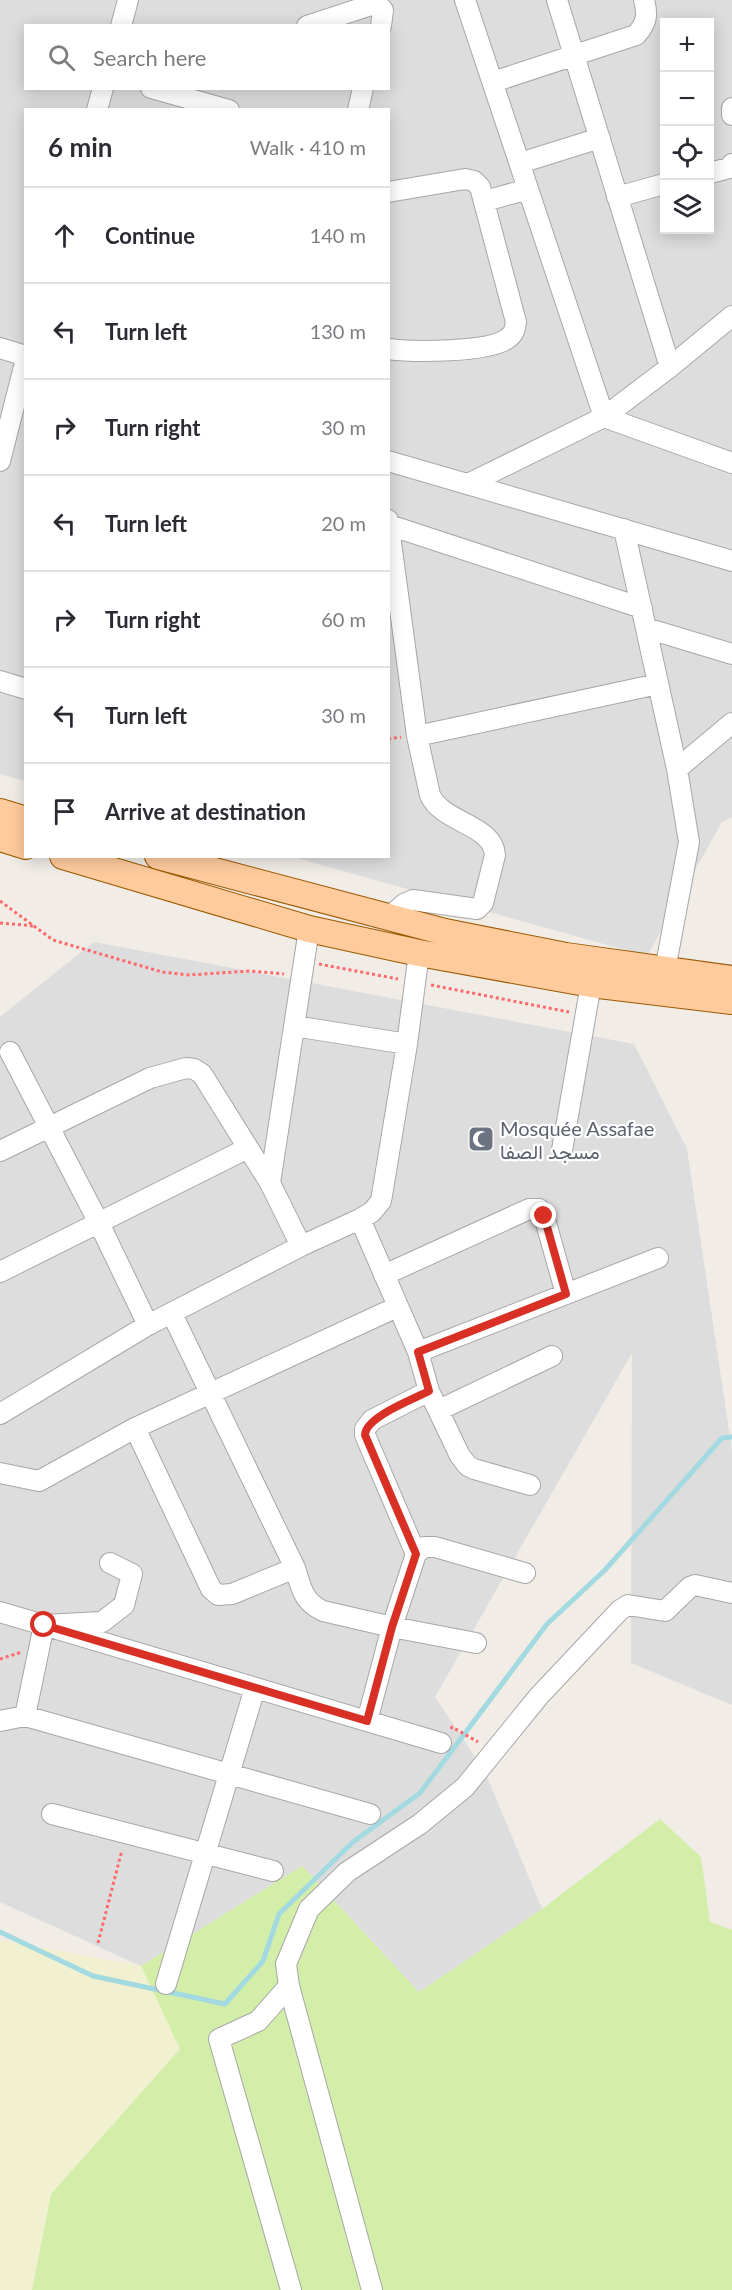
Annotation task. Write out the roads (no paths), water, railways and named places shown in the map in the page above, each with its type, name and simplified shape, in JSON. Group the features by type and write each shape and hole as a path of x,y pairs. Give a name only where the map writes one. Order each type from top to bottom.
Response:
{"main road":[{"path":"0,812 24,819"},
{"path":"0,838 24,845"},
{"path":"70,858 309,929 419,953 591,984 732,1001"},
{"path":"166,858 445,932 566,956 732,979"}],"street":[{"path":"122,24 128,0"},
{"path":"465,0 604,417"},
{"path":"557,0 670,367"},
{"path":"493,82 636,34 644,26 648,14 644,0"},
{"path":"313,24 372,5 379,6 383,10 381,24"},
{"path":"98,108 102,90"},
{"path":"158,90 222,108"},
{"path":"358,108 363,90"},
{"path":"732,108 732,115"},
{"path":"519,163 600,138"},
{"path":"714,172 729,168 732,164"},
{"path":"390,192 465,178 474,181 480,187 516,322 514,331 503,341 466,349 432,351 390,349"},
{"path":"617,197 660,185"},
{"path":"485,201 528,189"},
{"path":"468,484 604,417 732,316"},
{"path":"0,348 24,356"},
{"path":"0,461 24,365"},
{"path":"604,417 732,463"},
{"path":"390,462 732,561"},
{"path":"390,525 642,608"},
{"path":"624,530 677,769 689,842 665,969"},
{"path":"389,917 404,904 413,900 477,909 483,903 494,863 495,848 490,840 446,814 433,802 417,736 390,533"},
{"path":"646,628 732,654"},
{"path":"0,681 24,688"},
{"path":"417,736 658,684"},
{"path":"677,769 732,723"},
{"path":"270,1182 309,929"},
{"path":"0,1414 148,1325 372,1212 381,1201 407,1044 419,953"},
{"path":"562,1150 591,984"},
{"path":"294,1026 407,1044"},
{"path":"10,1052 99,1223 148,1325"},
{"path":"0,1151 150,1078 186,1068 194,1069 202,1074 270,1182 301,1246"},
{"path":"0,1272 248,1148"},
{"path":"384,1275 529,1209 538,1209 544,1216 566,1294"},
{"path":"360,1219 418,1352 429,1391 460,1456 468,1466 530,1485"},
{"path":"418,1352 658,1257"},
{"path":"0,1473 39,1481 135,1428 397,1307"},
{"path":"172,1314 296,1568 304,1599 314,1607 392,1627 476,1643"},
{"path":"439,1410 552,1356"},
{"path":"416,1554 365,1435 365,1429 372,1420 429,1391"},
{"path":"135,1428 211,1589 218,1594 232,1594 296,1568"},
{"path":"367,1721 392,1627 416,1554 424,1547 435,1547 525,1573"},
{"path":"44,1625 102,1622 124,1605 132,1574 110,1563"},
{"path":"372,2290 289,1986 286,1964 309,1909 347,1872 420,1824 465,1787 539,1696 606,1623 624,1607 628,1605 665,1611 695,1585 732,1593"},
{"path":"0,1612 441,1743"},
{"path":"25,1716 44,1625"},
{"path":"166,1984 255,1688"},
{"path":"0,1721 25,1716 370,1814"},
{"path":"52,1814 273,1871"},
{"path":"289,1986 258,2021 219,2039 291,2290"}],"waterway":[{"path":"0,1932 93,1976 225,2004 263,1961 279,1914 353,1842 420,1793 547,1624 605,1570 722,1438 732,1437"}],"place":[{"name":"Mosquée Assafae مسجد الصفا","path":"481,1139"}]}
